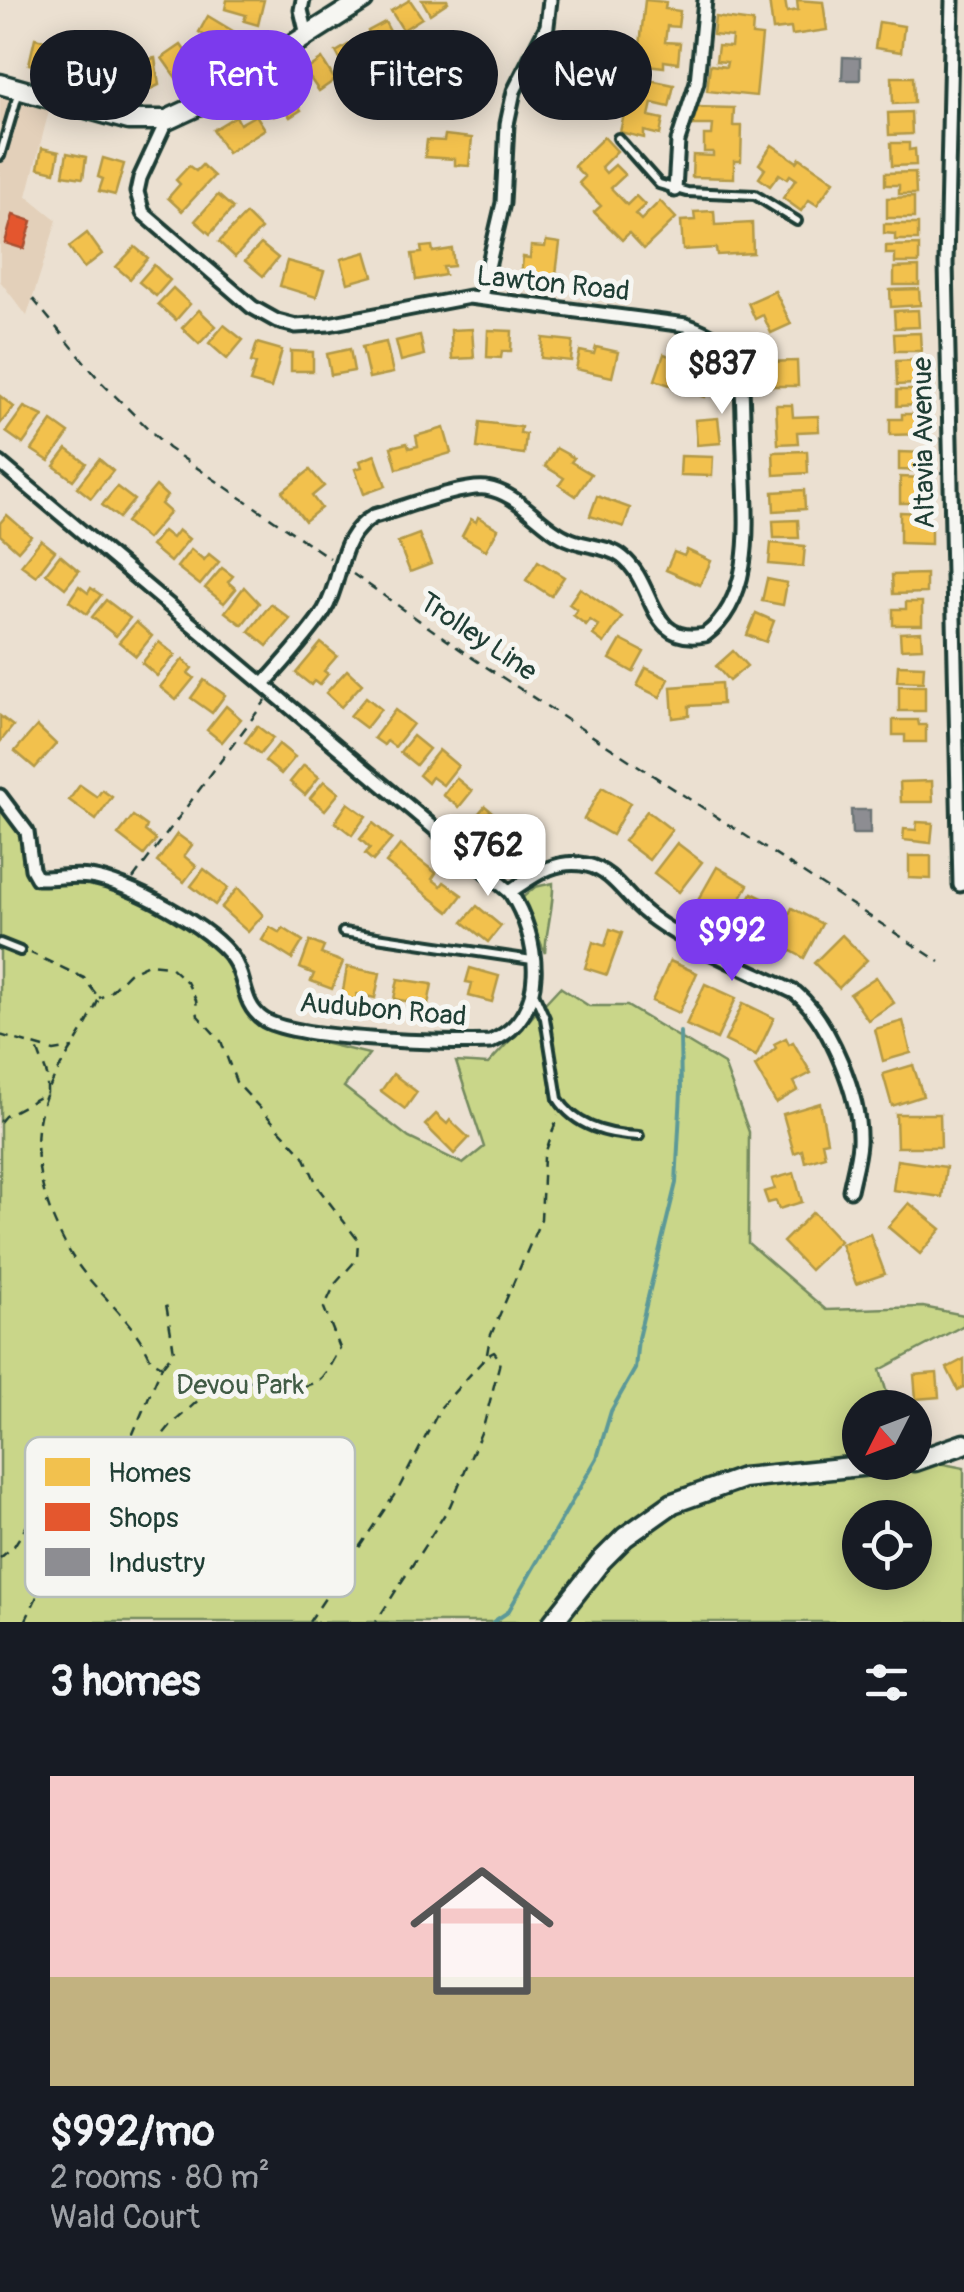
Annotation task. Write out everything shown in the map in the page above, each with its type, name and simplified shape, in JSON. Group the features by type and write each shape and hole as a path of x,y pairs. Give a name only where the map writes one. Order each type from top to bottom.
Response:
{"main road":[{"path":"313,31 363,0"},
{"path":"0,84 129,120 172,118"},
{"path":"932,1455 964,1444"},
{"path":"553,1622 625,1536 673,1503 743,1478 842,1468"}],"street":[{"path":"303,0 300,10 306,30"},
{"path":"481,297 503,203 510,108 520,78 547,26 550,0"},
{"path":"675,190 678,141 696,82 705,0"},
{"name":"Altavia Avenue","path":"952,0 946,264 960,886"},
{"name":"Lawton Road","path":"167,120 140,178 138,204 154,226 266,316 296,326 329,324 481,297 686,325 729,349 738,361 742,378 746,535 738,586 722,620 704,635 670,631 660,620 636,572 621,556 571,540 543,524 506,494 483,488 374,516 350,535 325,609 268,688"},
{"path":"0,463 510,892 530,930 533,992"},
{"name":"Audubon Road","path":"0,796 27,832 37,878 89,876 128,887 157,902 220,944 235,961 248,1003 268,1022 299,1031 358,1038 490,1042 516,1025 533,992"},
{"path":"510,892 546,868 561,864 592,865 607,874 647,914 796,993 811,1006 830,1034 854,1106 859,1142 850,1190"}],"lane":[{"path":"0,156 19,90"},
{"path":"618,138 659,184 675,190 754,195 797,221"},
{"path":"343,932 534,960"},
{"path":"0,942 20,950"},
{"path":"533,992 546,1018 558,1099 582,1122 601,1130 639,1136"}],"path":[{"name":"Trolley Line","path":"32,298 100,382 168,448 474,660 940,962"},
{"path":"128,887 268,688"},
{"path":"20,950 84,978 99,998"},
{"path":"0,1122 47,1093 99,998 129,973 148,964 169,966 187,982 196,1000 198,1016 222,1041 236,1082 304,1156 319,1189 358,1240 357,1259 335,1284 324,1308 340,1348 320,1380 288,1388 225,1376 161,1437"},
{"path":"0,1035 36,1048 66,1051 75,1047"},
{"path":"36,1048 48,1075 35,1153 46,1197 72,1256 143,1341 150,1360 162,1366"},
{"path":"487,1356 490,1338 541,1219 544,1157 558,1117 558,1099"},
{"path":"131,1437 162,1366 174,1351 166,1304"},
{"path":"355,1554 399,1488 441,1408 494,1352 500,1360 484,1428 435,1534 376,1622"},
{"path":"0,1558 25,1530"},
{"path":"25,1622 36,1597"},
{"path":"310,1622 327,1597"}],"shaded area":[{"path":"0,84 30,93 30,120 47,120 27,196 57,220 27,316 0,281"}],"green space":[{"name":"Devou Park","path":"0,796 21,821 37,878 75,876 157,902 235,961 248,1003 268,1030 369,1054 344,1087 409,1138 463,1164 484,1147 456,1062 488,1064 560,987 589,1006 627,1006 724,1064 749,1132 748,1243 826,1310 923,1307 964,1315 964,1325 880,1370 886,1390 842,1390 842,1480 932,1480 932,1462 964,1468 964,1622 0,1622"},
{"path":"553,883 545,953 522,898 535,887"}],"building: Homes":[{"path":"227,0 264,0 258,25 244,21 246,15 225,9"},
{"path":"410,0 422,18 403,30 391,11"},
{"path":"422,0 447,0 448,2 430,14"},
{"path":"645,0 666,2 665,9 680,11 678,27 667,26 665,42 680,43 678,63 664,61 664,67 652,66 652,30 642,30"},
{"path":"769,0 785,0 787,12 798,10 797,0 823,2 827,30 792,35 791,28 773,30"},
{"path":"208,16 231,30 200,30"},
{"path":"715,17 753,22 752,35 762,36 756,96 707,91 710,65 726,67 727,62 716,61 718,46 731,47 732,37 713,35"},
{"path":"385,22 389,30 370,30"},
{"path":"879,22 904,26 901,52 875,48"},
{"path":"172,51 172,72 162,58"},
{"path":"155,58 159,85 152,88"},
{"path":"322,59 333,77 333,81 319,91 313,82 313,65"},
{"path":"892,77 913,77 914,103 893,104"},
{"path":"652,80 674,85 669,107 652,103"},
{"path":"694,107 734,108 733,126 742,126 741,161 734,161 734,178 692,177 693,155 713,156 713,152 704,152 704,135 712,135 713,125 693,125"},
{"path":"911,112 912,134 889,135 888,113"},
{"path":"663,119 660,135 644,131 644,138 620,132 623,120"},
{"path":"229,120 238,120 240,124 259,120 265,129 227,153 213,130"},
{"path":"445,135 472,138 469,166 455,165 455,159 425,157 427,140 444,141"},
{"path":"604,137 617,151 601,167 606,173 615,165 625,175 611,188 627,205 636,196 645,205 635,214 641,220 660,201 676,218 644,249 629,233 622,240 594,212 601,206 579,183 585,177 574,166"},
{"path":"891,143 909,143 909,150 915,149 916,165 892,166"},
{"path":"772,145 834,181 817,205 809,200 801,211 783,198 796,179 790,175 787,179 779,174 770,186 759,178 765,169 759,164"},
{"path":"42,148 59,152 55,172 38,168"},
{"path":"67,153 86,157 83,178 63,175"},
{"path":"103,158 124,164 115,195 99,191"},
{"path":"202,165 214,176 182,211 168,198 180,184 176,180 189,166 196,171"},
{"path":"915,172 916,194 899,194 899,185 885,185 885,173"},
{"path":"218,195 233,208 210,234 195,221"},
{"path":"914,197 914,218 887,218 887,198"},
{"path":"714,211 715,225 752,223 753,253 717,255 716,248 683,250 681,221 695,220 694,212"},
{"path":"246,214 261,229 235,257 219,242"},
{"path":"884,224 918,224 918,240 895,240 895,234 884,233"},
{"path":"87,233 102,254 84,268 69,247"},
{"path":"546,241 560,243 555,282 521,277 523,257 530,258 531,246 545,247"},
{"path":"261,244 278,258 263,276 245,261"},
{"path":"919,245 919,263 895,263 895,254 886,254 886,246"},
{"path":"432,246 433,252 452,249 454,266 443,267 445,275 416,280 412,254 422,253 421,247"},
{"path":"135,247 148,258 130,279 116,267"},
{"path":"366,252 373,276 348,283 341,259"},
{"path":"287,261 324,271 316,297 280,286"},
{"path":"154,265 170,280 156,296 139,282"},
{"path":"919,267 919,285 894,285 894,268"},
{"path":"173,288 190,304 176,320 158,304"},
{"path":"919,289 920,305 891,307 890,290"},
{"path":"775,291 791,324 771,333 763,315 755,319 748,303"},
{"path":"199,310 216,326 199,344 182,328"},
{"path":"918,310 919,327 895,328 894,311"},
{"path":"224,325 243,340 227,359 209,343"},
{"path":"472,329 474,358 452,359 451,330"},
{"path":"488,330 512,331 511,351 502,351 501,358 487,357"},
{"path":"920,333 921,351 895,351 894,334"},
{"path":"420,335 424,355 401,361 396,341"},
{"path":"543,338 573,341 571,361 541,358"},
{"path":"386,342 393,373 369,378 362,347"},
{"path":"257,343 282,350 271,388 250,382"},
{"path":"596,347 618,352 612,377 576,369 580,351 594,354"},
{"path":"350,349 354,371 331,375 327,354"},
{"path":"291,351 313,352 313,371 291,371"},
{"path":"664,354 683,361 681,367 712,378 705,397 655,380"},
{"path":"918,360 919,373 914,374 914,384 897,385 896,361"},
{"path":"797,361 798,386 773,386 773,375 766,375 765,362"},
{"path":"897,390 919,390 920,405 897,406"},
{"path":"0,396 14,407 0,424"},
{"path":"776,405 792,405 793,417 818,416 819,431 797,432 798,443 778,444"},
{"path":"24,407 43,416 23,444 6,432"},
{"path":"902,414 922,414 923,434 890,435 890,419 902,419"},
{"path":"718,418 721,443 697,445 695,420"},
{"path":"52,421 69,433 49,461 32,450"},
{"path":"480,422 521,427 520,433 526,434 524,454 477,448"},
{"path":"444,428 451,453 397,469 391,447 407,443 409,448 418,446 416,436"},
{"path":"556,448 591,474 576,496 559,485 564,478 545,466"},
{"path":"67,449 86,463 73,480 54,466"},
{"path":"807,451 808,473 774,475 773,452"},
{"path":"899,452 926,453 926,471 899,470"},
{"path":"375,455 386,486 364,494 355,469 362,467 360,461"},
{"path":"681,456 713,457 712,476 680,475"},
{"path":"99,459 113,471 91,498 77,487"},
{"path":"310,470 324,486 312,496 321,508 305,521 282,492"},
{"path":"900,477 924,478 928,503 900,503"},
{"path":"156,486 167,496 161,504 170,512 147,539 126,522"},
{"path":"117,487 134,500 119,518 102,505"},
{"path":"804,490 805,509 774,511 773,492"},
{"path":"597,496 630,508 624,527 590,516"},
{"path":"900,512 921,513 921,526 931,526 931,544 900,543"},
{"path":"7,515 31,536 18,551 0,535 0,523"},
{"path":"478,517 498,529 486,550 462,536 471,519 476,522"},
{"path":"798,520 799,538 774,538 773,521"},
{"path":"178,530 189,539 170,562 151,546 163,531 172,538"},
{"path":"419,534 431,564 410,572 398,542"},
{"path":"41,540 55,551 36,576 21,565"},
{"path":"771,543 805,546 803,567 769,564"},
{"path":"191,549 204,560 209,554 219,562 200,585 177,567"},
{"path":"687,550 711,561 700,585 666,570 674,552 684,556"},
{"path":"60,555 79,571 65,588 46,573"},
{"path":"538,561 564,577 551,596 526,580"},
{"path":"222,568 233,576 228,582 236,589 224,603 205,588"},
{"path":"926,574 926,593 893,594 892,575"},
{"path":"767,579 787,583 783,605 762,601"},
{"path":"79,586 88,593 91,588 101,595 87,614 69,601"},
{"path":"244,587 259,603 242,625 225,612"},
{"path":"580,588 622,617 604,643 593,635 599,626 590,620 586,625 573,615 577,610 569,604"},
{"path":"106,600 130,618 116,636 92,617"},
{"path":"906,602 922,602 922,625 893,625 893,609 906,609"},
{"path":"271,604 290,619 267,646 249,631"},
{"path":"756,613 774,621 766,642 747,635"},
{"path":"136,622 152,636 136,656 119,642"},
{"path":"921,632 922,648 901,649 900,633"},
{"path":"621,640 644,652 633,672 610,659"},
{"path":"159,642 175,655 157,676 142,663"},
{"path":"321,643 337,656 324,671 328,674 319,685 314,681 311,685 296,673"},
{"path":"733,651 747,666 729,681 716,666"},
{"path":"183,659 192,668 188,673 194,678 176,700 160,687"},
{"path":"898,665 924,666 923,682 897,681"},
{"path":"646,668 669,679 660,697 637,686"},
{"path":"347,670 362,684 341,707 326,693"},
{"path":"204,680 225,695 212,713 191,698"},
{"path":"721,683 722,704 689,706 689,716 673,718 671,687"},
{"path":"899,686 925,686 925,711 899,711"},
{"path":"366,697 381,709 366,728 350,716"},
{"path":"226,706 241,719 222,742 207,730"},
{"path":"395,710 413,724 395,747 374,738"},
{"path":"0,716 13,726 0,742"},
{"path":"893,720 918,720 919,725 926,725 926,742 905,742 905,735 893,735"},
{"path":"37,726 56,744 35,768 15,751"},
{"path":"257,726 273,738 260,754 245,742"},
{"path":"413,736 429,749 416,765 400,752"},
{"path":"279,744 295,757 281,774 265,761"},
{"path":"439,750 458,766 443,785 432,777 428,783 419,775"},
{"path":"304,765 319,777 305,795 290,782"},
{"path":"456,778 472,791 459,807 443,795"},
{"path":"324,781 339,793 325,810 310,798"},
{"path":"932,781 933,802 901,802 900,782"},
{"path":"80,785 97,797 102,790 112,797 96,820 69,800"},
{"path":"602,787 630,803 612,835 584,819"},
{"path":"348,803 366,816 352,835 335,822"},
{"path":"485,806 506,824 493,840 471,822"},
{"path":"647,811 672,830 649,860 624,841"},
{"path":"133,816 147,826 145,831 156,840 144,855 118,835"},
{"path":"917,822 933,823 931,843 903,840 904,829 916,830"},
{"path":"373,823 392,839 373,861 365,854 370,848 360,839"},
{"path":"177,834 192,845 184,856 196,866 184,882 157,862"},
{"path":"677,843 702,862 679,892 654,873"},
{"path":"400,845 436,873 432,879 462,895 449,912 386,863"},
{"path":"909,856 931,856 931,879 909,878"},
{"path":"717,867 748,885 728,921 696,904"},
{"path":"204,869 228,888 215,905 191,886"},
{"path":"238,888 263,915 248,932 221,908"},
{"path":"752,893 783,908 767,941 736,926"},
{"path":"477,906 501,926 488,942 463,922"},
{"path":"792,908 822,924 804,958 775,942"},
{"path":"270,927 280,933 283,928 303,941 292,959 262,940"},
{"path":"610,929 622,933 607,975 585,968 593,942 605,946"},
{"path":"842,935 867,960 839,988 814,963"},
{"path":"310,941 324,947 321,954 343,962 332,989 311,981 314,974 300,968"},
{"path":"670,961 697,973 679,1013 652,1001"},
{"path":"347,967 380,973 375,998 357,994 356,1000 342,997"},
{"path":"470,968 499,976 492,1002 469,996 472,983 466,982"},
{"path":"876,977 894,1003 868,1020 850,994"},
{"path":"398,979 432,984 428,1005 394,999"},
{"path":"705,984 736,998 717,1039 686,1025"},
{"path":"743,1003 774,1018 756,1056 725,1041"},
{"path":"903,1021 911,1053 883,1061 875,1029"},
{"path":"786,1038 789,1044 793,1042 811,1073 794,1082 798,1090 776,1103 755,1066 776,1048 774,1044"},
{"path":"913,1065 923,1096 892,1106 883,1074"},
{"path":"393,1074 417,1092 405,1109 381,1091"},
{"path":"820,1103 827,1141 822,1142 825,1156 805,1162 802,1150 794,1153 783,1114"},
{"path":"436,1114 447,1124 450,1120 469,1138 454,1154 425,1125"},
{"path":"896,1114 940,1114 941,1147 897,1147"},
{"path":"897,1160 946,1167 942,1197 893,1190"},
{"path":"794,1173 802,1202 779,1209 776,1201 768,1203 764,1192 775,1189 772,1179"},
{"path":"909,1203 941,1229 920,1254 888,1227"},
{"path":"813,1212 840,1241 810,1270 783,1242"},
{"path":"870,1234 885,1274 856,1284 841,1244"},
{"path":"964,1359 964,1387 958,1390 947,1368"},
{"path":"937,1373 939,1397 932,1398 932,1390 915,1390 914,1375"}],"building: Shops":[{"path":"13,215 32,221 24,249 5,243"}],"building: Industry":[{"path":"843,57 860,58 860,80 842,80"},
{"path":"851,810 870,810 870,834 852,834"}],"waterway":[{"path":"493,1622 508,1612 597,1458 611,1411 635,1369 638,1338 676,1183 680,1032"}]}
